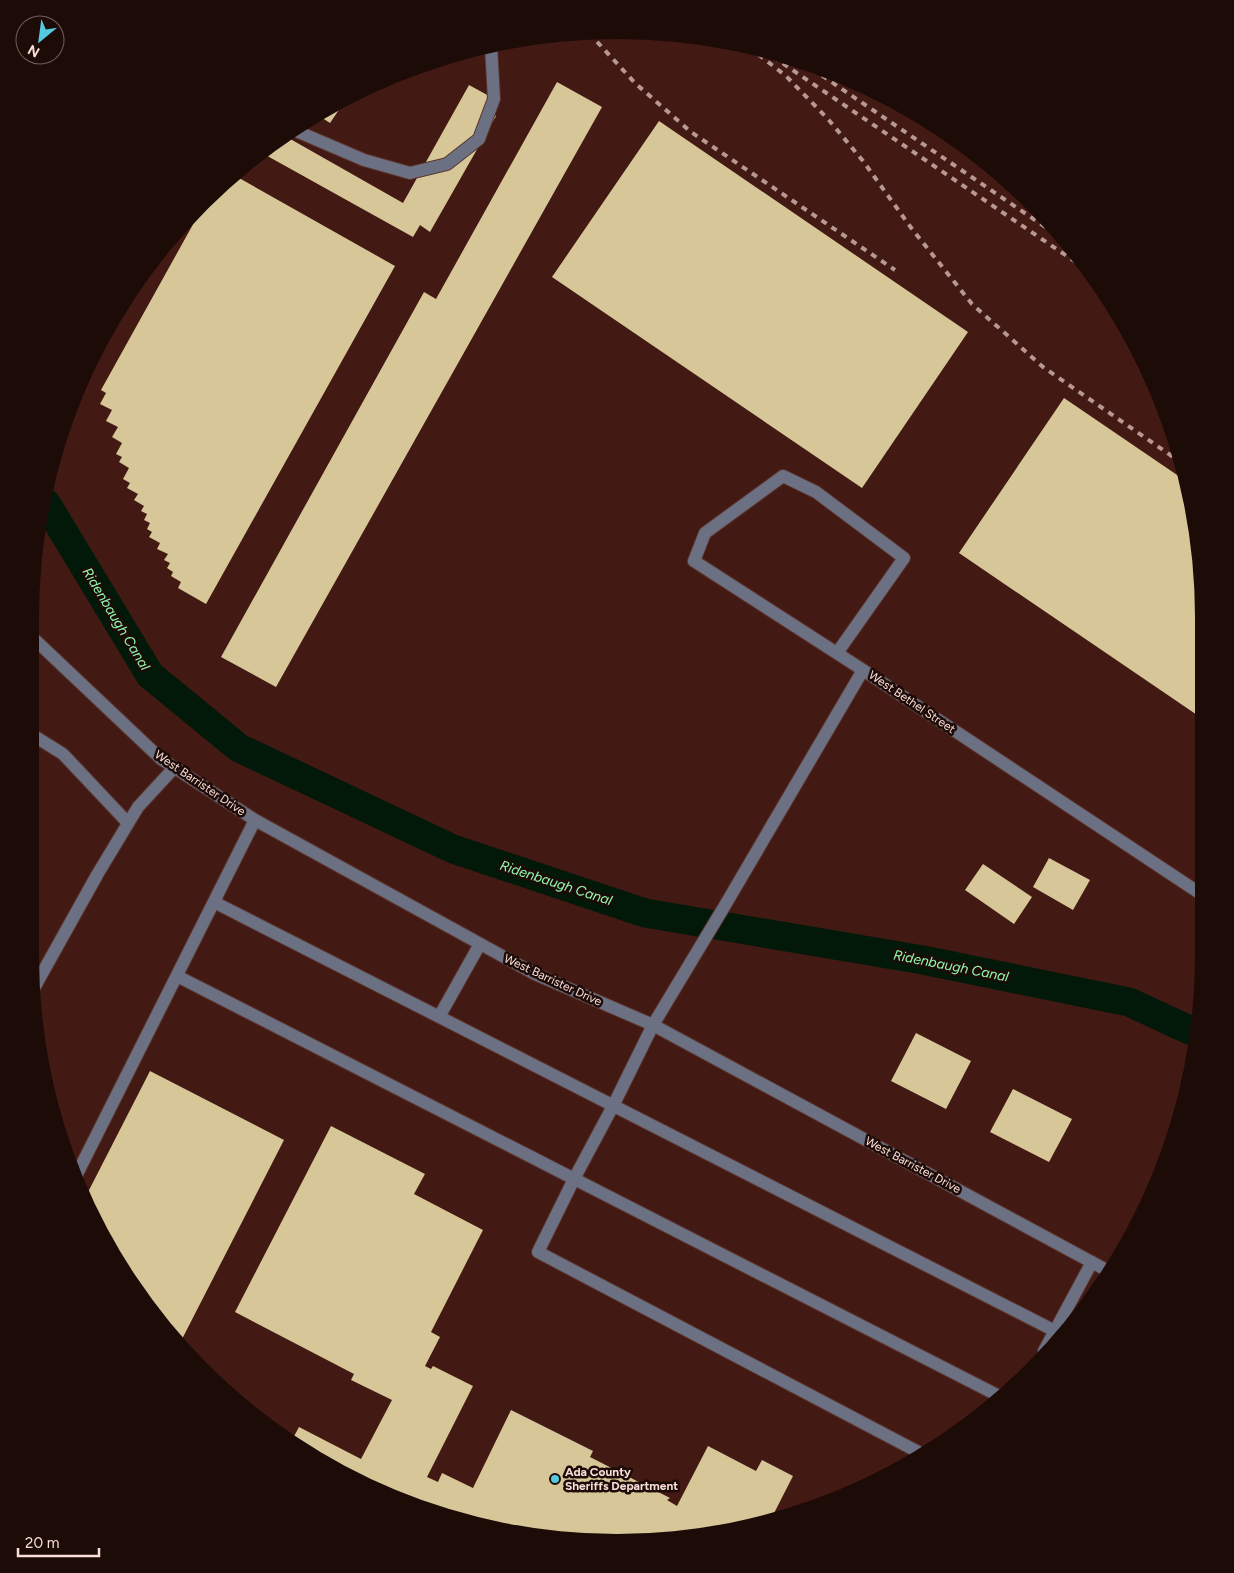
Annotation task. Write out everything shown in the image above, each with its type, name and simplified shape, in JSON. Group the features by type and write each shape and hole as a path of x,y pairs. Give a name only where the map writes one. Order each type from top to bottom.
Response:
{"street":[{"path":"301,133 364,160 410,173 447,164 479,139 494,99 491,53"},
{"path":"837,654 904,558 816,492 783,476 705,532 694,561 837,654 863,670"},
{"name":"West Barrister Drive","path":"39,644 161,759 255,820 535,974 653,1025 1103,1268"},
{"name":"West Bethel Street","path":"916,1451 538,1252 574,1179 653,1025 863,670 1195,890"},
{"path":"39,739 64,754 128,823"},
{"path":"40,978 97,875 138,807 174,768"},
{"path":"80,1169 255,820"},
{"path":"214,902 1055,1331"},
{"path":"440,1017 480,944"},
{"path":"177,976 995,1394"},
{"path":"1051,1338 1092,1262"}],"building":[{"path":"557,82 602,107 276,687 221,657 424,292 436,299"},
{"path":"469,85 491,97 484,109 496,116 430,232 420,225 413,237 268,156 291,139 403,203"},
{"path":"339,110 330,123 323,119"},
{"path":"659,121 968,332 862,488 552,277"},
{"path":"240,179 395,266 206,604 178,588 181,582 171,576 173,572 167,568 170,563 164,560 168,554 157,549 160,543 149,537 152,532 147,529 150,523 144,520 147,514 141,511 144,506 134,500 138,494 127,488 130,483 123,479 129,468 119,462 122,457 116,454 122,443 112,437 118,427 106,421 112,410 100,404 106,393 101,390 193,224"},
{"path":"1064,398 1178,475 1190,542 1194,579 1195,714 959,553"},
{"path":"1049,858 1090,880 1073,910 1033,887"},
{"path":"983,864 1032,897 1014,924 965,890"},
{"path":"916,1033 971,1061 946,1109 891,1081"},
{"path":"150,1071 284,1140 183,1338 136,1277 116,1245 89,1191"},
{"path":"1013,1089 1072,1119 1049,1162 990,1132"},
{"path":"331,1126 425,1174 414,1194 483,1230 431,1332 440,1337 425,1366 431,1369 433,1366 473,1386 427,1477 438,1482 442,1473 473,1488 511,1410 593,1451 590,1457 670,1498 667,1500 677,1506 708,1446 756,1471 762,1460 793,1476 774,1513 692,1529 655,1533 579,1533 504,1523 467,1515 431,1504 361,1475 294,1436 299,1427 361,1459 392,1400 351,1380 354,1374 235,1312"}],"waterway":[{"name":"Ridenbaugh Canal","path":"49,508 150,675 239,748 453,849 645,913 923,960 1129,1002 1190,1030"}],"railway":[{"path":"595,40 635,83 691,132 895,270"},
{"path":"762,57 786,76 828,119 863,161 912,229 972,304 1043,367 1173,457"},
{"path":"781,62 1071,259"},
{"path":"826,78 1041,224"}],"place":[{"name":"Ada County Sheriffs Department","path":"555,1479"}]}
